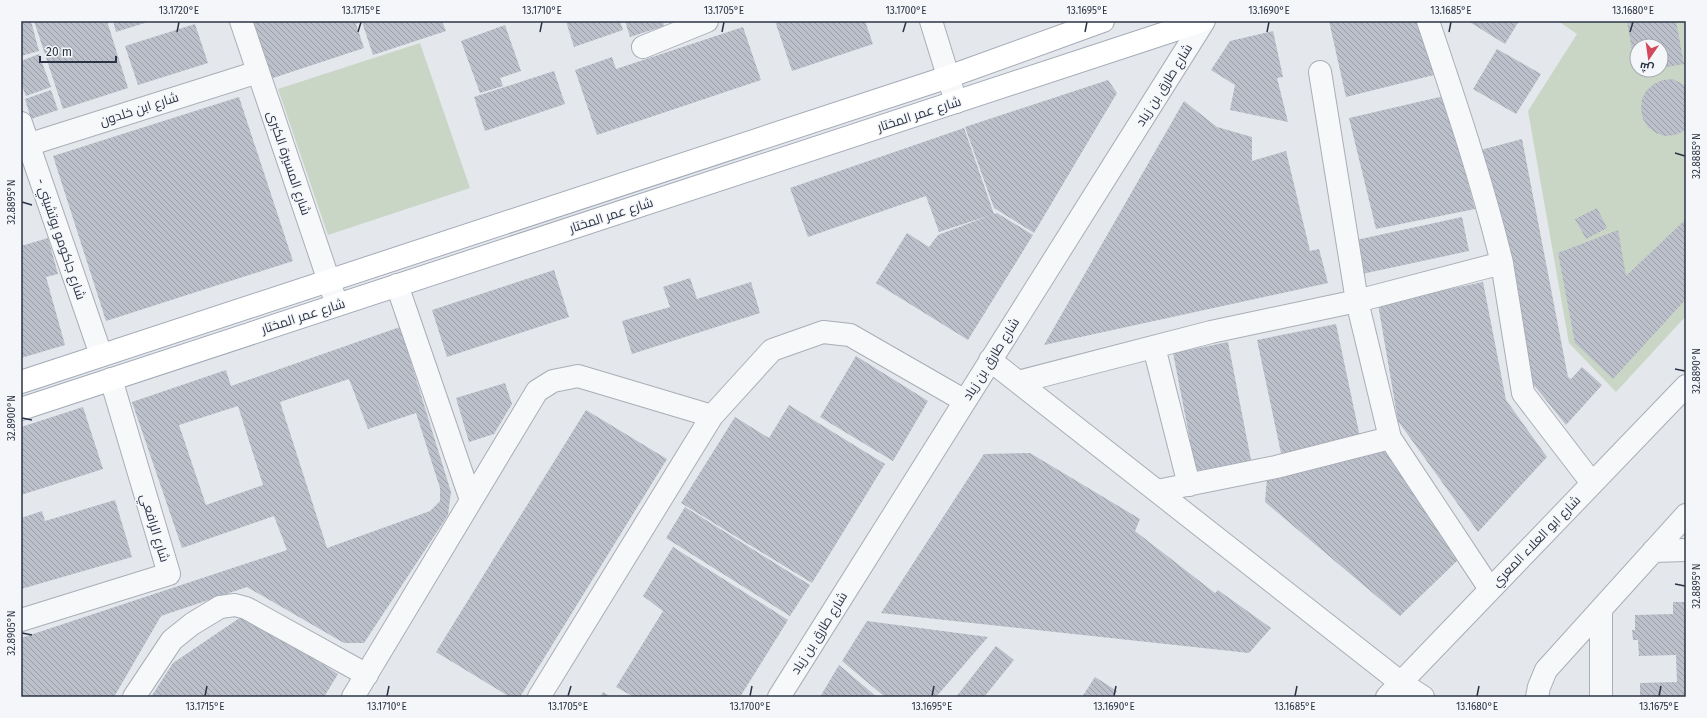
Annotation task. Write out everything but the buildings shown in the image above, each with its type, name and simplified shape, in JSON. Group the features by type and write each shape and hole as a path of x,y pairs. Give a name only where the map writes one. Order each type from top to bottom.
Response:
{"main road":[{"name":"شارع عمر المختار","path":"21,382 948,77 1103,21"},
{"name":"شارع عمر المختار","path":"21,409 1203,21"}],"street":[{"name":"شارع المسيرة الكبرى","path":"241,21 337,305"},
{"path":"643,47 707,21"},
{"path":"930,21 956,102"},
{"name":"شارع طارق بن زياد","path":"779,697 1203,21"},
{"path":"1428,21 1488,205 1502,263 1523,393 1592,483"},
{"name":"شارع ابن خلدون","path":"25,146 258,72"},
{"path":"1320,72 1357,301 1390,438 1490,589"},
{"name":"- شارع جاكومو بوتشيني","path":"21,123 25,146 101,355"},
{"path":"1018,382 1211,332 1357,301 1502,263"},
{"path":"396,285 471,500"},
{"path":"539,697 712,416 772,350 823,332 850,335 965,401"},
{"path":"1154,347 1189,485"},
{"path":"990,360 1157,491 1399,692 1423,697"},
{"path":"353,697 537,391 553,381 578,376 712,416"},
{"name":"شارع الرافعي","path":"21,620 169,574 111,379"},
{"name":"شارع ابو العلاء المعري","path":"1399,692 1490,589 1686,386"},
{"path":"1157,491 1276,467 1390,438"},
{"path":"1537,697 1539,687 1546,670 1686,515"},
{"path":"1653,551 1686,550"},
{"path":"134,697 172,640 192,624 220,607 235,605 246,608 367,675"},
{"path":"1601,610 1601,697"}],"green space":[{"path":"1558,21 1686,21 1686,316 1616,392 1569,343 1528,111 1577,34"},
{"path":"420,43 470,188 328,235 278,89"}]}
